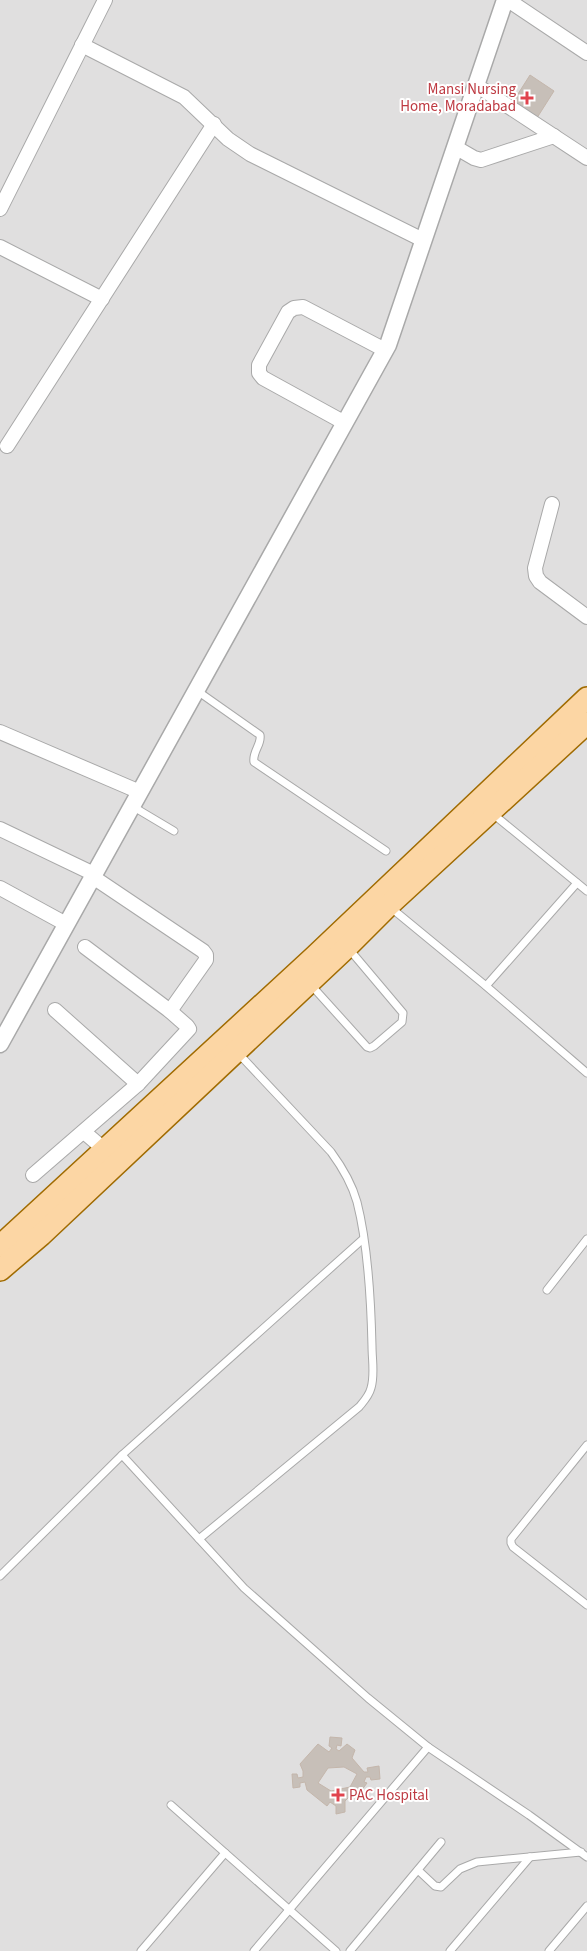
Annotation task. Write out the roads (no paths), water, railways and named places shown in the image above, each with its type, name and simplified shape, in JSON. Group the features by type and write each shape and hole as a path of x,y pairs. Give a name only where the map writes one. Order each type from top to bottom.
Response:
{"main road":[{"path":"0,1246 314,957 587,698"},
{"path":"0,1270 41,1235 309,983 388,906 587,724"}],"street":[{"path":"0,209 105,0"},
{"path":"0,1044 385,350 506,0 587,53"},
{"path":"82,45 184,97 228,138 250,154 423,240"},
{"path":"476,85 587,158"},
{"path":"7,446 214,124"},
{"path":"455,147 481,160 554,136"},
{"path":"0,248 102,299"},
{"path":"345,423 263,378 259,373 259,365 288,312 294,308 303,307 385,350"},
{"path":"552,504 535,568 536,576 540,582 587,617"},
{"path":"0,732 136,799"},
{"path":"0,829 93,876 203,951 206,955 206,960 170,1011"},
{"path":"0,888 66,924"},
{"path":"34,1175 138,1084 188,1032 187,1026 170,1011 85,947"},
{"path":"55,1010 138,1084"},
{"path":"84,1132 105,1150"}],"lane":[{"path":"196,690 260,735 261,739 253,756 254,762 386,852"},
{"path":"136,799 174,831"},
{"path":"491,812 587,891"},
{"path":"486,986 577,883"},
{"path":"388,906 586,1071"},
{"path":"309,983 366,1047 374,1046 402,1022 403,1013 348,946"},
{"path":"200,1539 359,1407 367,1398 373,1375 372,1316 363,1239 357,1203 342,1167 331,1152 236,1050"},
{"path":"0,1576 122,1454 363,1239"},
{"path":"547,1290 587,1239"},
{"path":"587,1445 511,1539 511,1544 587,1605"},
{"path":"122,1454 244,1588 368,1698 428,1747 584,1854"},
{"path":"254,1951 428,1747"},
{"path":"171,1805 336,1951"},
{"path":"350,1951 441,1842"},
{"path":"141,1951 225,1854"},
{"path":"418,1870 435,1886 441,1887 469,1864 530,1857 584,1854"},
{"path":"450,1951 530,1857"},
{"path":"549,1951 587,1906"}],"place":[{"name":"Mansi Nursing Home, Moradabad","path":"527,98"},
{"name":"PAC Hospital","path":"338,1795"}]}
